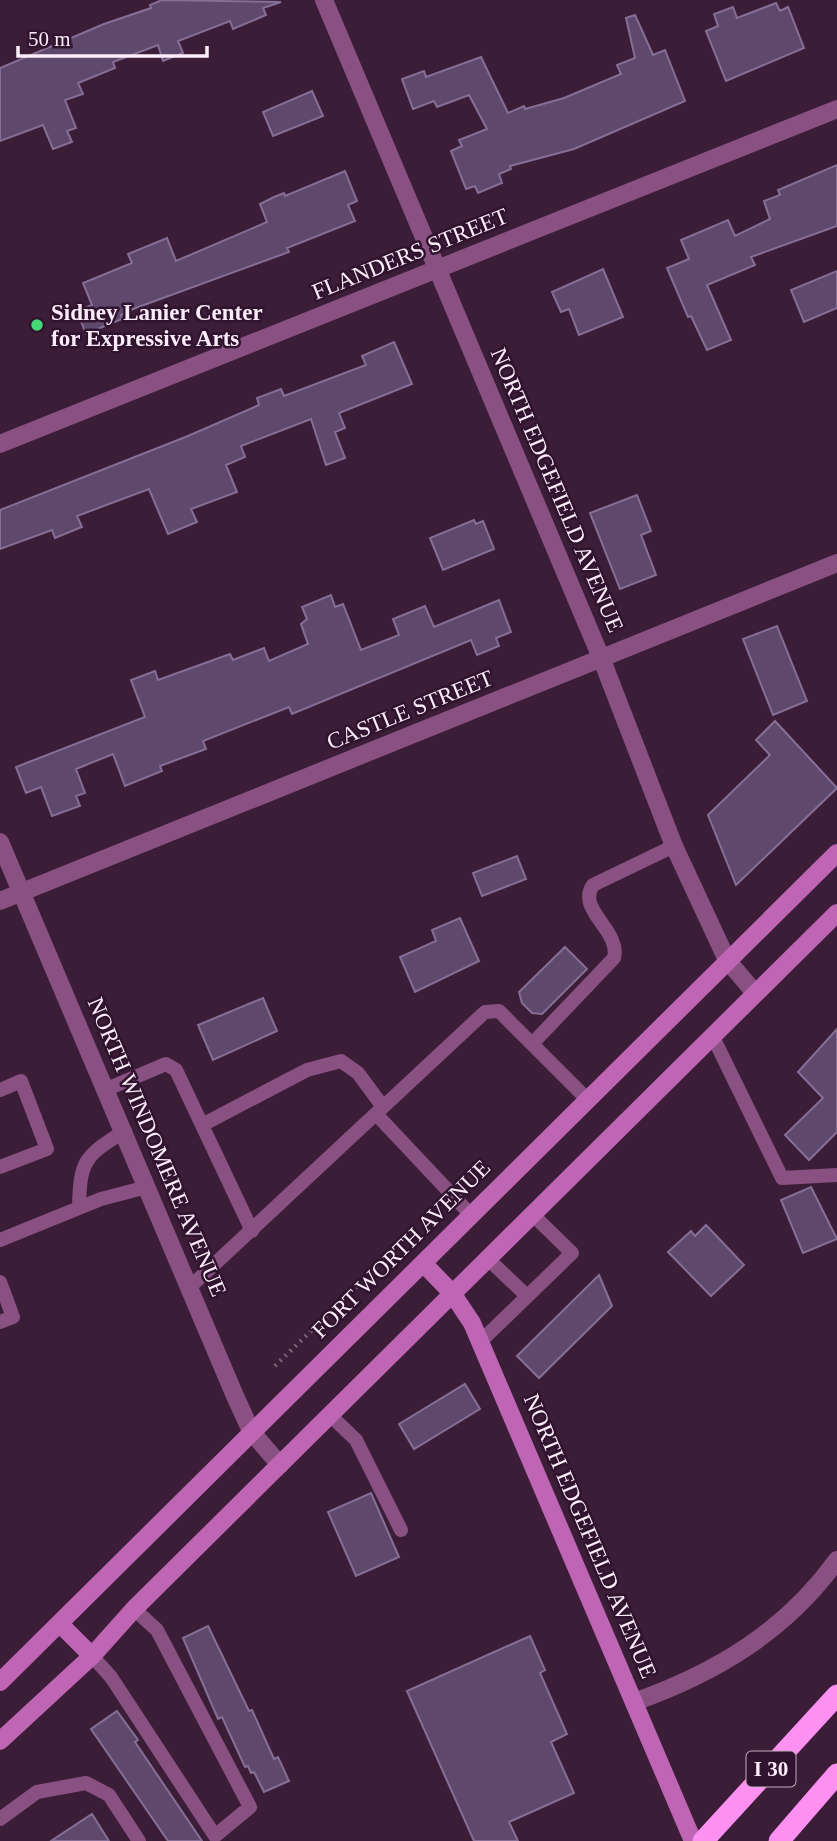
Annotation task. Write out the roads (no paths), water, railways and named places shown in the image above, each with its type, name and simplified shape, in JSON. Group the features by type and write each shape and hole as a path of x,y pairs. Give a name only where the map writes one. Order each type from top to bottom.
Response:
{"highway":[{"name":"I 30","path":"703,1841 837,1695"},
{"path":"779,1841 837,1774"}],"main road":[{"name":"FORT WORTH AVENUE","path":"0,1682 837,853"},
{"path":"0,1741 92,1656 134,1609 837,913"},
{"name":"NORTH EDGEFIELD AVENUE","path":"423,1263 452,1293 472,1323 693,1841"},
{"path":"60,1624 92,1656"}],"street":[{"name":"NORTH EDGEFIELD AVENUE","path":"324,0 602,660 674,846 727,960 755,993"},
{"name":"FLANDERS STREET","path":"0,444 837,109"},
{"name":"CASTLE STREET","path":"0,901 837,563"},
{"name":"NORTH WINDOMERE AVENUE","path":"0,842 251,1431 280,1465"},
{"path":"634,1702 680,1685 741,1653 783,1622 814,1592 837,1560"}],"lane":[{"path":"532,1044 614,958 616,943 589,902 588,892 593,885 674,846"},
{"path":"190,1287 485,1012 499,1011 587,1099"},
{"path":"712,1035 782,1178 837,1174"},
{"path":"202,1125 307,1070 341,1061 358,1073 379,1110 471,1215"},
{"path":"107,1089 166,1064 176,1070 251,1231"},
{"path":"0,1090 21,1081 47,1150 0,1167"},
{"path":"79,1208 80,1171 97,1148 125,1131"},
{"path":"0,1240 79,1208 147,1187"},
{"path":"480,1342 572,1253 532,1214"},
{"path":"487,1258 527,1296"},
{"path":"0,1282 13,1317 0,1322"},
{"path":"330,1415 356,1440 401,1530"},
{"path":"92,1656 111,1677 215,1836 250,1807 158,1630 134,1609"},
{"path":"0,1819 37,1792 86,1783 109,1796 139,1841"}],"place":[{"name":"Sidney Lanier Center for Expressive Arts","path":"37,325"}]}
